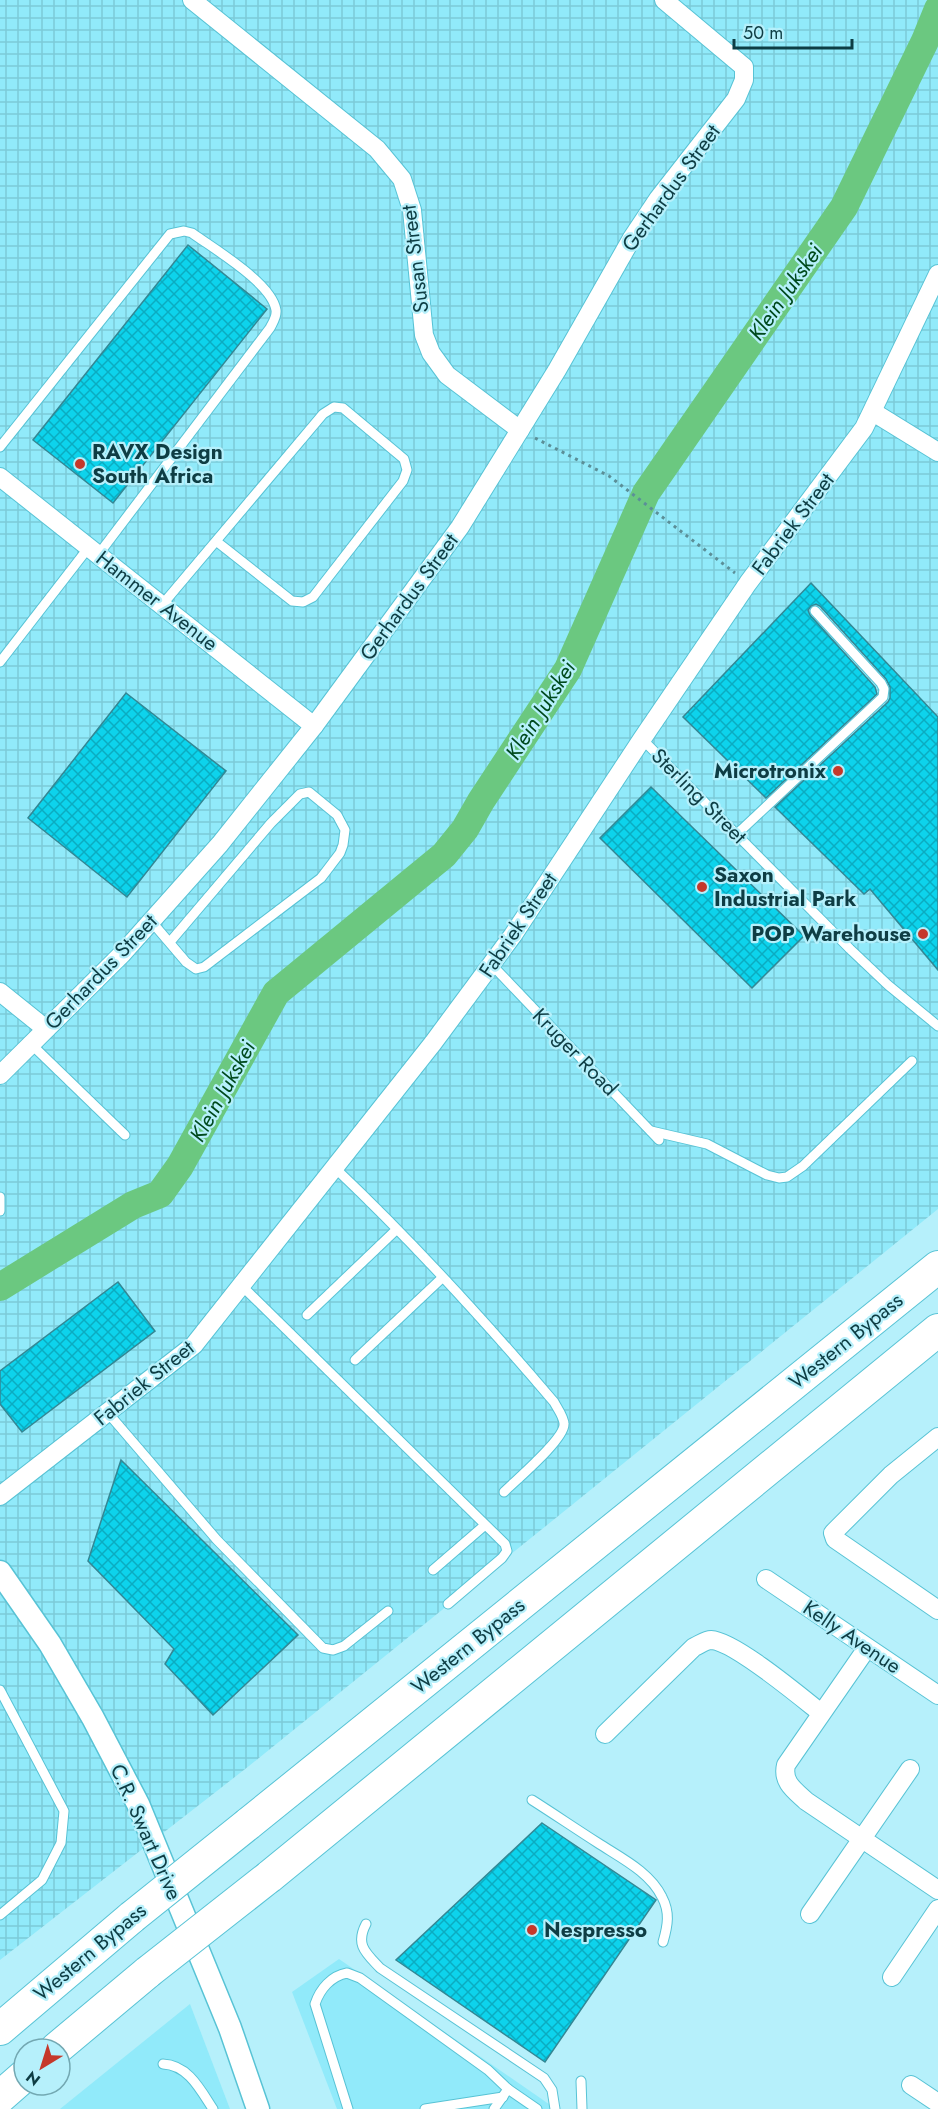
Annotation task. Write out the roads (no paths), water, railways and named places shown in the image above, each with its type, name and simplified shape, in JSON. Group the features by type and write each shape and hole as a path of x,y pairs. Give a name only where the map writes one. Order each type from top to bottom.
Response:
{"highway":[{"name":"Western Bypass","path":"0,2029 132,1917 938,1267"},
{"path":"70,2037 938,1330"},
{"path":"0,2097 12,2086"}],"street":[{"name":"Susan Street","path":"192,0 377,149 391,164 402,179 412,210 424,335 430,353 447,375 519,430"},
{"name":"Gerhardus Street","path":"0,1075 152,921 220,844 314,726 460,526 557,370 632,238 658,199 736,99 744,80 744,67 664,0"},
{"name":"Fabriek Street","path":"0,1496 194,1345 492,965 748,583 843,459 873,412 938,274"},
{"path":"873,412 938,452"},
{"name":"Hammer Avenue","path":"0,477 314,726"},
{"path":"0,992 46,1029"},
{"path":"936,1440 891,1475 833,1533 835,1539 938,1610"},
{"name":"C.R. Swart Drive","path":"0,1572 50,1644 93,1718 138,1804 230,2028 258,2109"},
{"name":"Kelly Avenue","path":"766,1579 938,1695"},
{"path":"605,1734 694,1647 709,1640 724,1643 821,1713"},
{"path":"867,1648 786,1765 784,1773 786,1781 806,1801 938,1890"},
{"path":"810,1914 910,1769"},
{"path":"892,1977 938,1909"},
{"path":"911,2085 938,2103"}],"lane":[{"path":"0,447 171,234 184,231 192,233 269,293 276,309 276,317 270,328 94,551 64,578 0,662"},
{"path":"162,605 323,414 334,407 343,408 404,459 407,470 403,481 313,597 303,602 292,601 216,541"},
{"path":"737,834 883,697 884,689 881,683 815,611"},
{"name":"Sterling Street","path":"642,739 888,986 938,1026"},
{"path":"152,921 186,962 196,969 214,962 321,878 340,853 343,845 345,830 337,815 309,792 300,794 271,823 170,942"},
{"name":"Kruger Road","path":"492,965 659,1140"},
{"path":"31,1044 125,1135"},
{"path":"651,1131 706,1144 767,1175 787,1177 803,1166 912,1062"},
{"path":"335,1168 442,1278 554,1402 564,1424 562,1432 554,1443 504,1492"},
{"path":"0,1197 0,1211"},
{"path":"307,1315 396,1230"},
{"path":"356,1359 442,1278"},
{"path":"241,1285 505,1545 507,1551 448,1604"},
{"path":"108,1413 217,1540 323,1648 333,1650 344,1646 388,1611"},
{"path":"433,1570 486,1525"},
{"path":"0,1690 64,1811 61,1843 42,1880 0,1915"},
{"path":"532,1800 638,1869 655,1885 663,1897 668,1913 668,1927 663,1942"},
{"path":"366,1924 362,1932 361,1944 380,1968 544,2078 552,2090 555,2109"},
{"path":"348,2109 315,2004 318,1995 333,1978 347,1973 360,1978 474,2060 505,2093 537,2109"},
{"path":"163,2064 176,2065 183,2069 213,2109"},
{"path":"581,2081 582,2109"},
{"path":"425,2109 505,2093"},
{"path":"494,2109 505,2093"}],"waterway":[{"name":"Klein Jukskei","path":"0,1287 133,1205 160,1194 180,1166 276,993 444,855 465,829 568,669 646,493 844,207 925,41 938,9"}],"place":[{"name":"RAVX Design South Africa","path":"80,464"},
{"name":"Microtronix","path":"838,771"},
{"name":"Saxon Industrial Park","path":"702,887"},
{"name":"POP Warehouse","path":"923,934"},
{"name":"Nespresso","path":"532,1930"}]}
